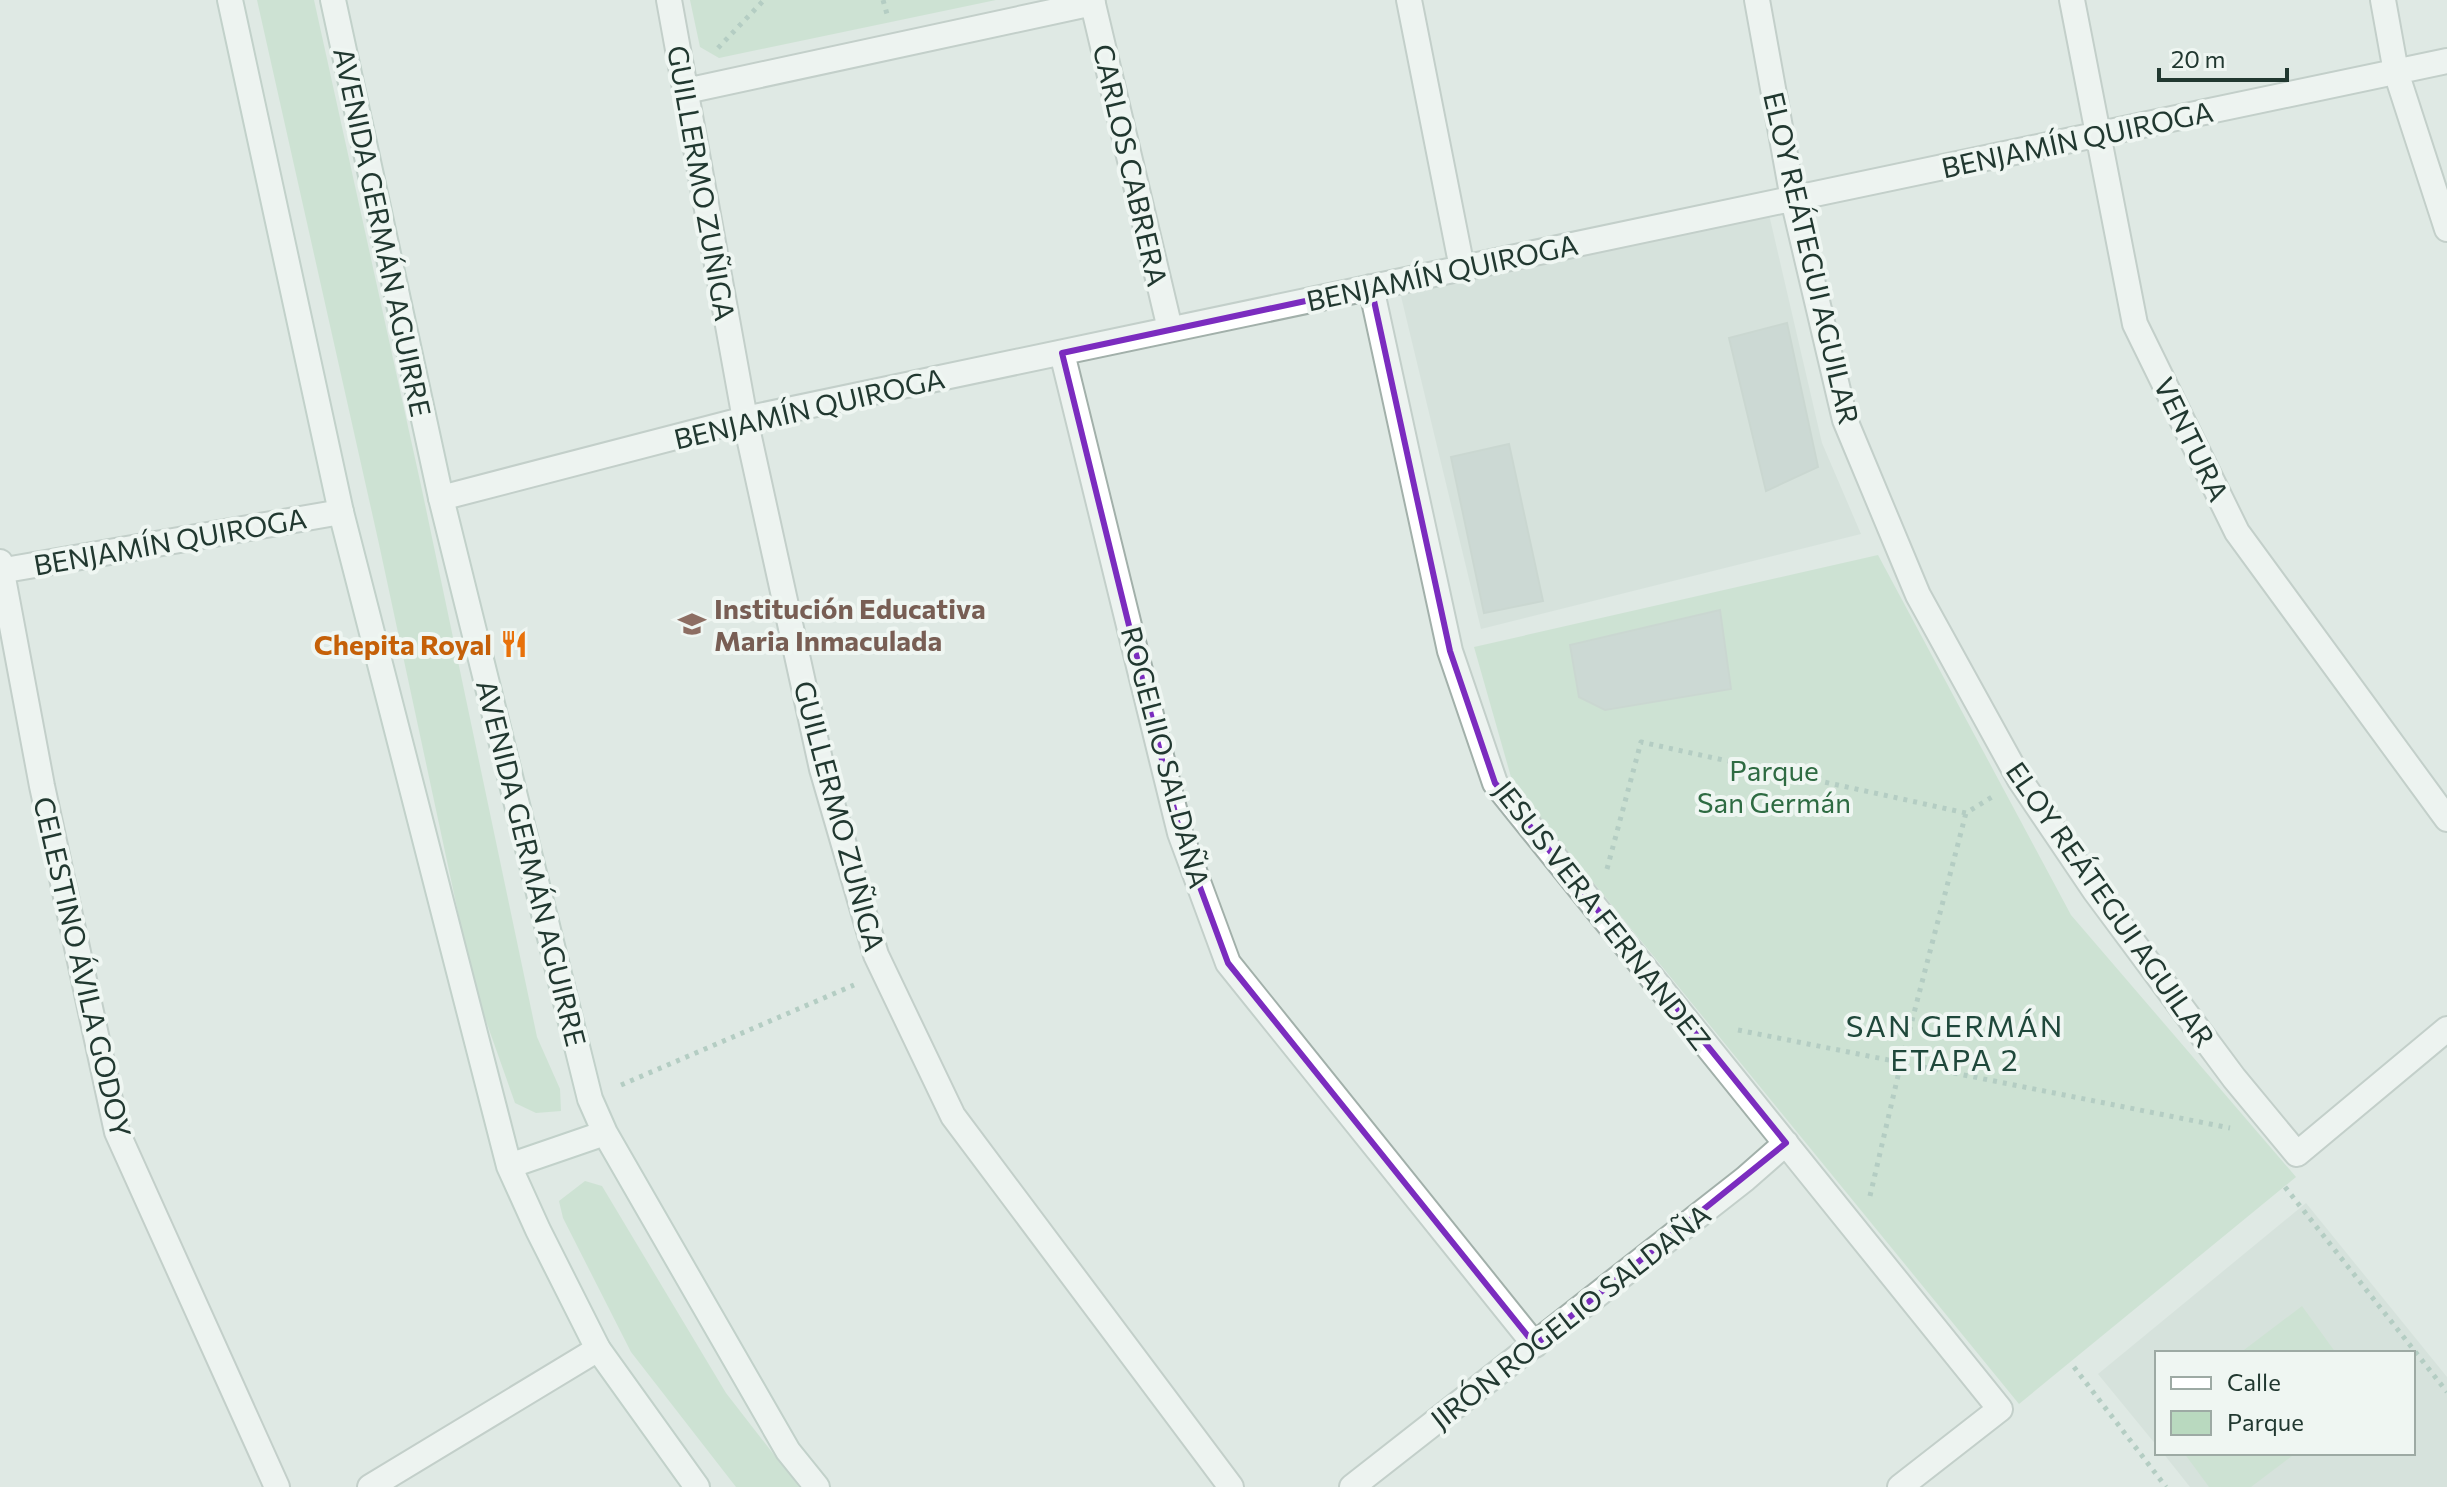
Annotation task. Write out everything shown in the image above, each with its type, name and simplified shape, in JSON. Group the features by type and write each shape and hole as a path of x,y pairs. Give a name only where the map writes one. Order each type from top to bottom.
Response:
{"street":[{"path":"230,0 341,512 509,1166 598,1349 697,1487"},
{"name":"AVENIDA GERMÁN AGUIRRE","path":"333,0 441,498 590,1099 605,1133 788,1451 817,1487"},
{"name":"GUILLERMO ZUÑIGA","path":"669,0 745,419 822,769 876,955 953,1116 1231,1487"},
{"path":"1409,0 1462,268"},
{"name":"ELOY REÁTEGUI AGUILAR","path":"1757,0 1793,199 1845,420 1918,595 2020,780 2095,891 2234,1078 2292,1146"},
{"name":"VENTURA","path":"2072,0 2135,324 2237,532 2447,819"},
{"path":"2383,0 2396,72 2447,229"},
{"path":"686,91 1092,2"},
{"name":"CARLOS CABRERA","path":"1092,2 1170,329"},
{"name":"BENJAMÍN QUIROGA","path":"441,498 745,419 2447,61"},
{"name":"JESUS VERA FERNANDEZ","path":"1371,287 1450,651 1495,783 2000,1409 1900,1487"},
{"name":"ROGELIIO SALDAÑA","path":"1062,353 1180,833 1228,963 1535,1345"},
{"name":"BENJAMÍN QUIROGA","path":"1,568 341,512"},
{"name":"CELESTINO ÁVILA GODOY","path":"1,568 42,786 117,1132 277,1487"},
{"path":"2292,1146 2447,1029"},
{"path":"509,1166 605,1133"},
{"name":"JIRÓN ROGELIO SALDAÑA","path":"1352,1487 1745,1179 1786,1143"},
{"path":"370,1487 598,1349"}],"path":[{"path":"686,91 717,49 764,0"},
{"path":"1596,908 1641,742 1966,813 2020,780"},
{"path":"1861,1236 1901,1063 1966,813"},
{"path":"590,1099 885,972"},
{"path":"1686,1020 2292,1146"},
{"path":"2280,1180 2415,1351"},
{"path":"2415,1351 2447,1392"},
{"path":"2074,1367 2166,1487"}],"highlighted area":[{"path":"1371,287 1450,651 1495,783 1786,1143 1535,1345 1228,963 1180,833 1062,353"}],"shaded area":[{"path":"1768,210 1822,443 1861,534 1481,629 1399,288"},
{"path":"2306,1203 2447,1377 2447,1487 2190,1487 2165,1455 2415,1455 2415,1351 2155,1351 2155,1444 2098,1374"}],"green space":[{"path":"257,0 314,0 422,490 537,1037 560,1089 561,1111 536,1113 515,1103 474,987"},
{"path":"690,0 996,0 719,58 700,47"},
{"name":"Parque San Germán","path":"1878,555 2071,915 2296,1177 2019,1404 1513,784 1474,647"},
{"path":"585,1181 602,1186 726,1393 799,1487 736,1487 631,1352 563,1218 559,1201"},
{"path":"2302,1306 2335,1351 2243,1351"},
{"path":"2185,1455 2293,1455 2251,1487 2209,1487"}],"building":[{"path":"1787,323 1818,467 1766,491 1729,338"},
{"path":"1509,444 1543,601 1484,613 1451,457"},
{"path":"1720,610 1731,689 1605,710 1579,697 1570,645"}],"place":[{"name":"Institución Educativa Maria Inmaculada","path":"692,624"},
{"name":"Chepita Royal","path":"514,644"}],"district":[{"name":"SAN GERMÁN ETAPA 2","path":"1955,1041"}]}
